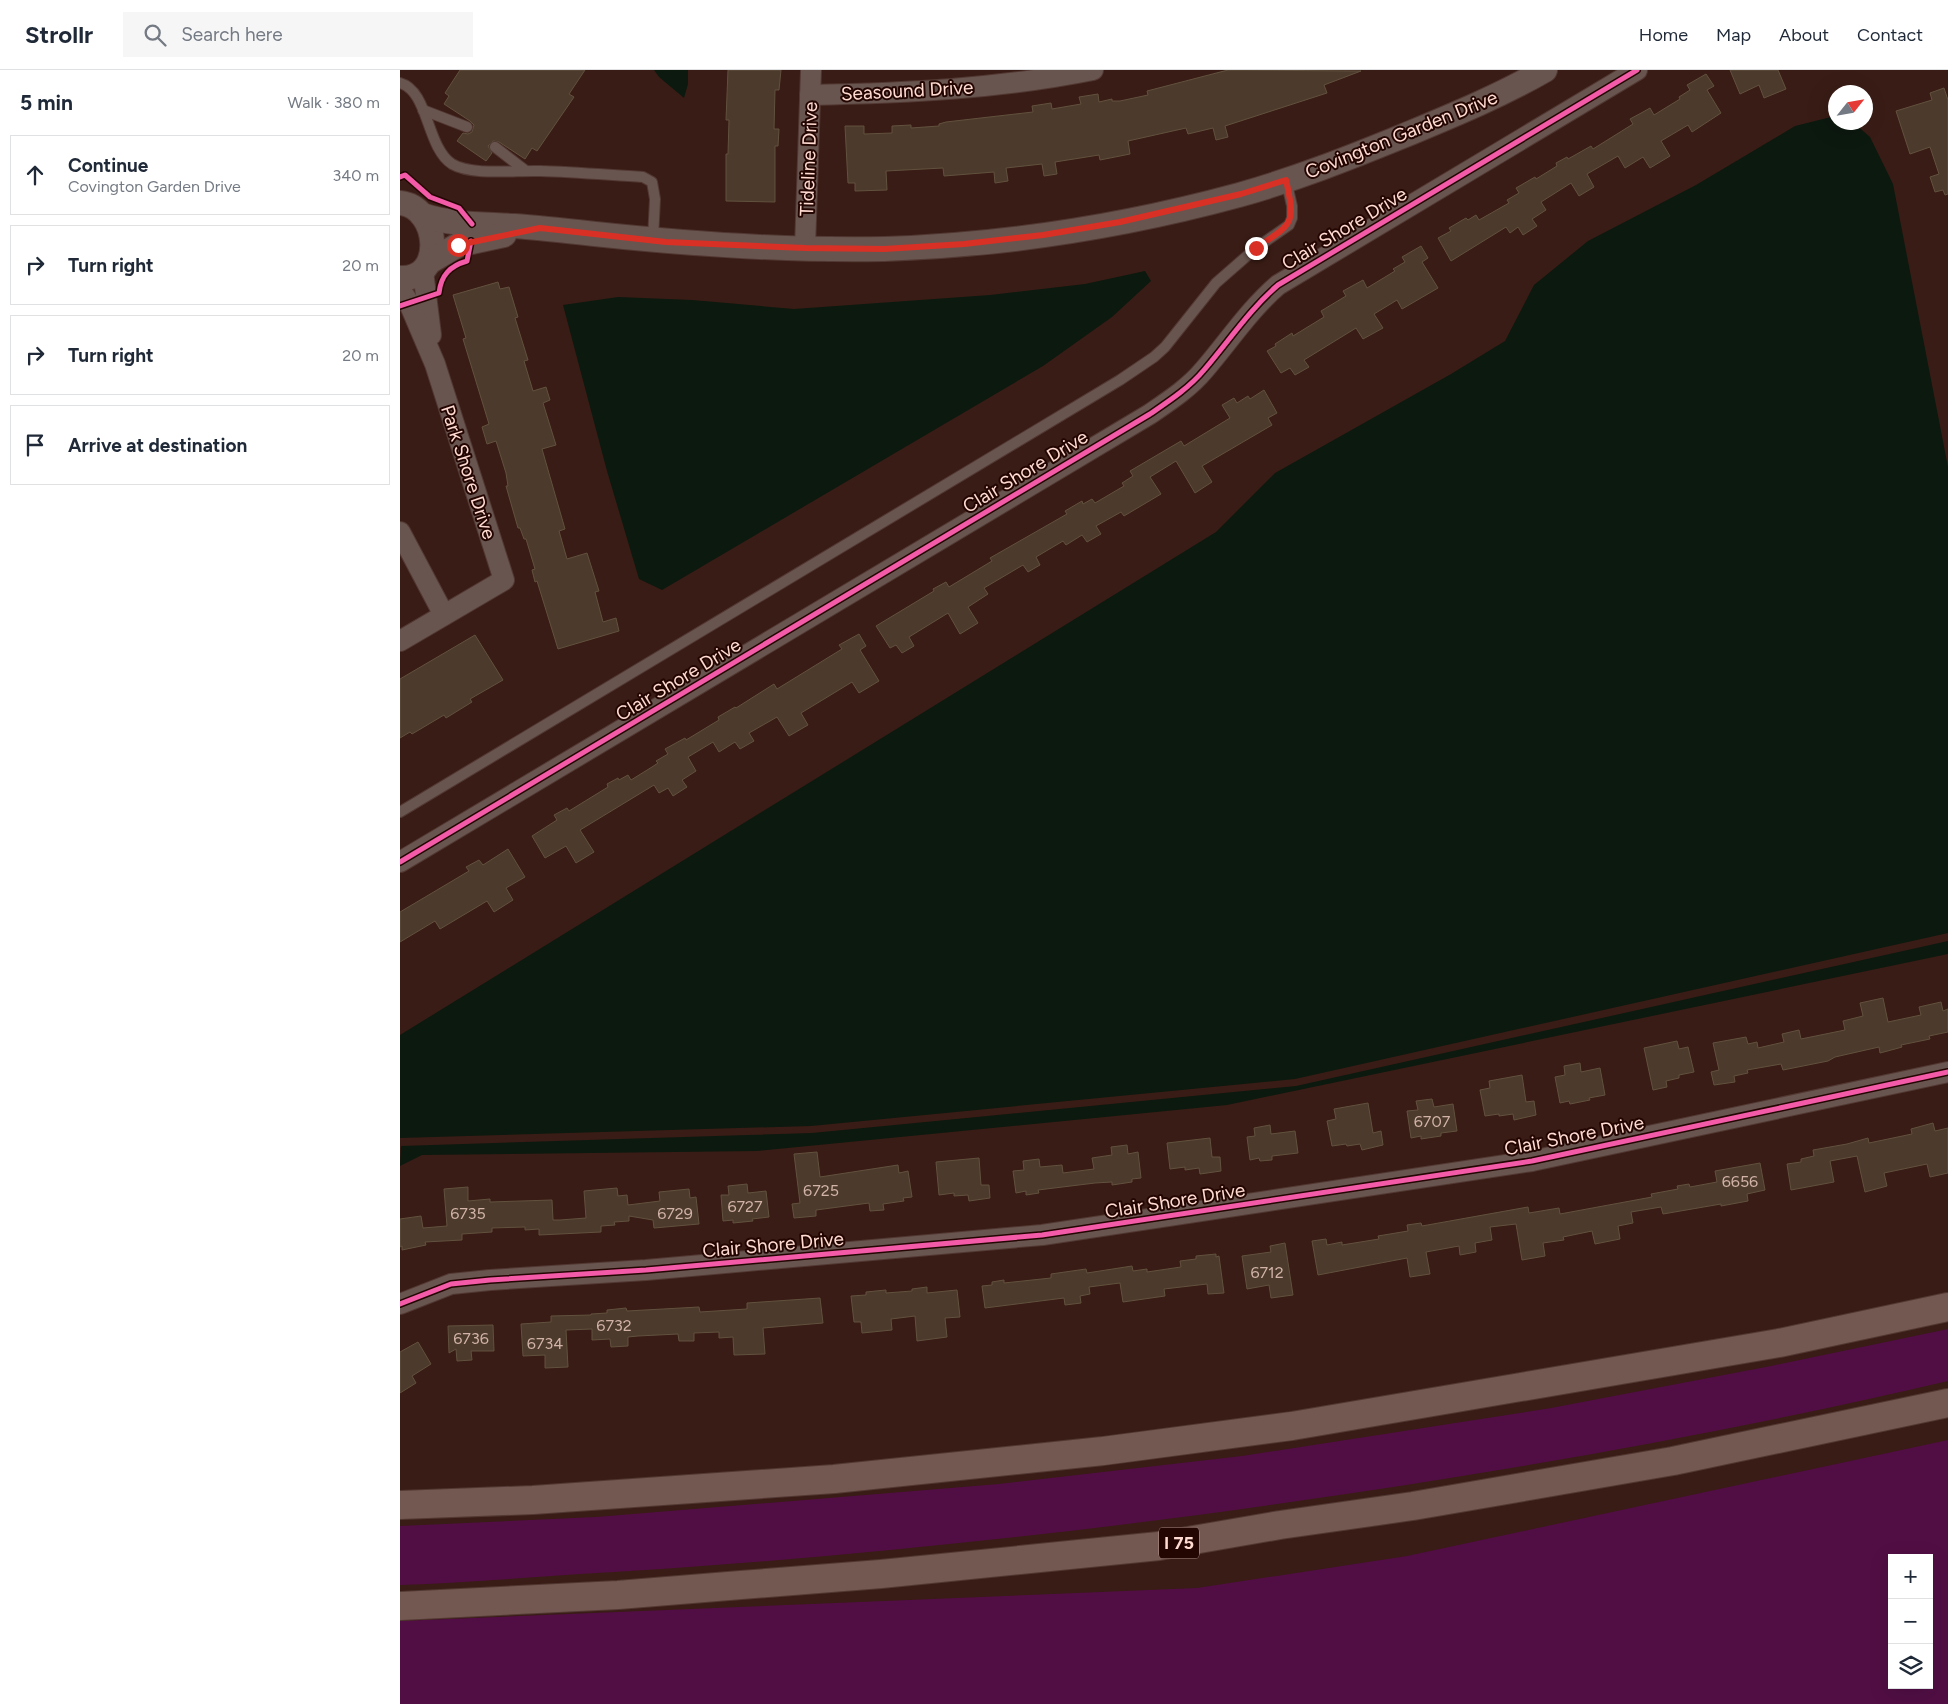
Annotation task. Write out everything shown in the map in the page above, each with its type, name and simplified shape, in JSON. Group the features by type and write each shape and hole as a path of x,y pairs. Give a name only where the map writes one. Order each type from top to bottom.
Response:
{"highway":[{"path":"400,1505 533,1500 834,1479 1103,1451 1302,1425 1779,1343 1948,1307"},
{"name":"I 75","path":"400,1606 618,1595 732,1586 891,1573 1159,1546 1280,1525 1413,1506 1635,1468 1948,1403"}],"street":[{"name":"Tideline Drive","path":"805,248 812,70"},
{"name":"Seasound Drive","path":"810,95 914,93 967,89 1093,70"},
{"name":"Covington Garden Drive","path":"407,204 449,223 540,228 653,240 805,248 894,248 964,244 1043,235 1181,209 1241,194 1286,180 1334,164 1472,107 1545,70"},
{"name":"Clair Shore Drive","path":"400,862 1150,414 1193,382 1224,346 1247,315 1278,285 1637,70"},
{"name":"Covington Garden Drive","path":"407,204 428,225 432,237 427,266"},
{"name":"Covington Garden Drive","path":"400,278 414,276 458,245 540,228"},
{"name":"Park Shore Drive","path":"427,266 426,304 435,364"},
{"name":"Park Shore Drive","path":"400,289 409,303 435,364 504,580 444,615"},
{"path":"400,532 444,615 400,641"},
{"name":"Clair Shore Drive","path":"400,1304 451,1284 646,1270 1051,1233 1532,1161 1948,1072"}],"lane":[{"path":"400,83 408,85 422,110 439,150 450,163 462,169 643,177 652,182 655,199 653,240"},
{"path":"422,110 467,126"},
{"path":"495,147 526,171"},
{"path":"400,812 1149,361 1165,347 1216,283 1256,248 1288,225 1292,218 1292,206 1286,180"}],"shaded area":[{"path":"654,70 688,70 688,84 684,98 659,77"},
{"path":"1828,118 1828,130 1862,130 1870,137 1893,184 1948,467 1948,933 1295,1079 811,1126 400,1138 400,1035 1216,532 1275,473 1451,374 1505,341 1534,285 1588,241 1696,185 1795,126"},
{"path":"1145,271 1151,281 1112,317 1043,366 662,590 639,579 607,471 563,305 618,297 692,300 794,309 990,295 1085,284"},
{"path":"1948,941 1948,954 1227,1105 757,1151 422,1155 400,1166 401,1146 812,1133 1296,1086"},
{"path":"1948,1329 1948,1381 1762,1422 1481,1473 1198,1515 967,1542 735,1564 400,1585 400,1526 596,1517 999,1484 1242,1456 1551,1408 1771,1366"},
{"path":"1948,1440 1948,1704 400,1704 400,1621 1197,1588 1407,1556"}],"building":[{"path":"460,70 585,70 569,94 574,97 537,151 532,148 525,159 499,142 493,141 488,146 492,153 486,161 457,141 463,133 468,134 472,132 474,125 444,104 449,96 445,93"},
{"path":"728,70 781,70 779,90 775,90 774,129 779,129 778,146 775,146 775,202 726,201 726,154 728,154 729,120 726,120"},
{"path":"1228,70 1361,71 1324,85 1327,93 1225,126 1228,137 1216,140 1213,128 1188,134 1186,128 1128,141 1130,154 1100,160 1099,155 1055,162 1057,174 1044,176 1042,164 1006,168 1008,181 995,183 994,172 944,176 943,168 886,171 887,190 855,191 855,183 848,183 845,126 864,126 864,134 892,133 892,126 911,125 911,128 939,126 939,124 946,122 1033,112 1032,106 1051,103 1052,109 1081,104 1079,97 1098,94 1099,102 1112,99 1112,101 1120,101 1148,95 1147,91"},
{"path":"1730,70 1778,70 1786,89 1764,98 1759,85 1740,94"},
{"path":"1706,74 1714,86 1707,90 1721,113 1692,132 1688,125 1661,141 1670,156 1650,168 1643,157 1625,168 1618,156 1587,174 1594,187 1579,196 1571,183 1541,202 1546,210 1532,219 1537,226 1523,235 1518,227 1510,233 1506,227 1451,261 1438,238 1451,231 1449,228 1466,218 1468,220 1476,215 1479,220 1509,203 1507,200 1519,193 1516,188 1535,177 1536,179 1557,166 1556,163 1567,157 1568,159 1591,146 1593,149 1633,124 1630,119 1650,108 1654,115 1680,99 1679,97 1690,90 1687,85"},
{"path":"1944,88 1948,100 1948,194 1945,195 1943,190 1935,192 1930,177 1939,174 1930,147 1910,154 1896,111 1932,100 1930,93"},
{"path":"1421,246 1428,258 1422,262 1438,288 1402,309 1397,300 1374,314 1383,328 1363,339 1356,328 1304,360 1309,367 1295,375 1290,368 1281,373 1267,351 1292,333 1293,336 1324,317 1321,311 1346,296 1343,291 1363,280 1367,288 1395,271 1393,269 1405,262 1402,257"},
{"path":"498,282 500,289 509,287 518,317 515,318 528,360 524,361 533,391 546,387 550,400 543,403 556,445 542,449 565,529 559,531 567,559 587,553 599,591 595,592 603,622 616,618 619,631 558,649 537,581 535,582 532,570 535,569 526,539 524,539 520,528 518,528 506,486 508,486 506,473 496,441 487,444 482,427 489,424 463,339 466,338 453,295"},
{"path":"1264,390 1277,413 1268,418 1272,425 1202,466 1212,482 1195,493 1176,461 1150,477 1161,494 1124,516 1121,512 1096,526 1101,534 1087,542 1082,535 1066,545 1063,541 1036,557 1040,565 1028,572 1023,565 984,588 988,594 968,607 978,623 960,634 948,613 909,637 914,646 902,653 896,645 890,648 876,626 934,591 933,589 946,582 949,587 992,561 990,558 1067,514 1065,511 1082,501 1083,504 1092,499 1095,503 1124,486 1122,483 1133,476 1130,471 1181,441 1184,446 1230,418 1222,405 1234,398 1237,403 1248,396 1250,399"},
{"path":"859,634 866,646 860,650 879,681 859,693 852,682 801,713 808,725 789,736 777,717 749,733 754,741 740,749 735,742 719,752 713,742 688,757 696,771 682,780 687,787 673,796 668,788 659,793 654,785 580,830 594,852 576,863 566,846 545,858 532,836 557,820 554,815 567,808 569,811 608,787 607,784 618,778 619,780 628,775 631,780 658,763 656,761 668,754 665,749 685,738 686,740 719,720 718,717 774,684 777,689 842,649 839,645"},
{"path":"475,635 503,680 470,699 472,702 446,718 444,715 412,734 410,732 400,738 400,679"},
{"path":"508,849 525,877 506,888 513,900 494,912 487,901 440,929 435,921 400,942 400,912 469,871 466,867 479,860 483,865"},
{"path":"1883,998 1888,1022 1921,1015 1919,1007 1941,1002 1943,1011 1948,1009 1948,1032 1929,1036 1930,1039 1901,1045 1902,1047 1880,1053 1879,1047 1835,1057 1828,1061 1783,1070 1781,1064 1747,1070 1748,1073 1734,1076 1735,1082 1714,1085 1711,1072 1719,1070 1713,1043 1746,1037 1748,1044 1757,1042 1758,1048 1784,1042 1782,1034 1799,1030 1801,1039 1845,1030 1843,1021 1863,1016 1860,1003"},
{"path":"1677,1041 1679,1049 1688,1047 1694,1072 1679,1075 1679,1078 1666,1081 1667,1087 1653,1090 1644,1048"},
{"path":"1580,1063 1581,1072 1600,1068 1605,1095 1570,1104 1569,1101 1560,1103 1555,1077 1565,1075 1564,1066"},
{"path":"1522,1075 1526,1102 1534,1101 1536,1115 1514,1120 1513,1114 1485,1116 1480,1090 1490,1088 1489,1081"},
{"path":"1432,1099 1434,1107 1453,1104 1457,1131 1441,1133 1441,1136 1421,1139 1421,1136 1411,1138 1407,1111 1418,1110 1416,1101"},
{"path":"1368,1103 1373,1133 1381,1131 1383,1145 1362,1150 1360,1144 1332,1146 1327,1121 1336,1119 1334,1109"},
{"path":"1933,1123 1935,1131 1948,1128 1948,1173 1930,1177 1927,1164 1884,1173 1887,1186 1865,1192 1857,1156 1830,1161 1834,1182 1791,1190 1787,1164 1801,1162 1801,1159 1814,1156 1813,1150 1868,1138 1869,1143 1912,1134 1911,1129"},
{"path":"1270,1125 1271,1134 1295,1131 1298,1153 1272,1156 1272,1160 1260,1161 1259,1158 1250,1160 1247,1137 1255,1136 1254,1128"},
{"path":"1210,1138 1212,1157 1220,1157 1221,1171 1200,1174 1199,1168 1185,1170 1185,1167 1170,1169 1167,1143"},
{"path":"1127,1145 1128,1154 1138,1152 1141,1178 1132,1179 1132,1182 1112,1185 1112,1182 1095,1183 1038,1190 1039,1193 1026,1195 1026,1191 1016,1193 1013,1171 1024,1170 1023,1161 1039,1159 1040,1167 1062,1165 1063,1173 1094,1169 1092,1158 1112,1155 1111,1147"},
{"path":"817,1152 820,1177 898,1165 899,1173 908,1171 912,1197 903,1198 904,1201 883,1204 884,1210 870,1211 869,1203 816,1210 816,1216 794,1218 792,1204 800,1203 794,1154"},
{"path":"979,1158 981,1185 989,1185 990,1198 969,1201 968,1195 954,1196 954,1193 939,1195 936,1162"},
{"path":"1760,1163 1765,1190 1747,1194 1748,1201 1663,1214 1661,1207 1631,1212 1633,1223 1618,1226 1620,1239 1595,1244 1592,1231 1563,1237 1564,1240 1543,1243 1545,1256 1522,1260 1516,1224 1490,1227 1492,1240 1475,1243 1476,1252 1460,1255 1459,1246 1426,1252 1430,1274 1410,1277 1407,1258 1318,1275 1312,1241 1326,1239 1327,1245 1342,1242 1342,1245 1379,1239 1378,1236 1408,1231 1407,1225 1421,1223 1422,1226 1528,1207 1529,1213 1559,1208 1560,1214 1652,1197 1651,1194 1678,1189 1677,1186 1689,1184 1690,1187 1717,1182 1715,1171"},
{"path":"747,1184 748,1193 766,1191 769,1217 733,1223 733,1220 723,1221 721,1195 729,1195 728,1186"},
{"path":"468,1187 468,1201 490,1199 490,1202 552,1200 553,1220 586,1218 584,1191 617,1188 618,1196 627,1195 628,1205 660,1201 659,1192 689,1189 690,1198 696,1197 699,1224 654,1228 653,1220 629,1216 629,1221 614,1222 615,1225 601,1226 601,1232 539,1235 539,1229 525,1230 525,1227 492,1228 492,1232 462,1234 462,1240 425,1242 426,1245 402,1250 402,1246 400,1247 400,1219 421,1216 423,1228 447,1226 444,1189"},
{"path":"1285,1243 1293,1295 1271,1298 1269,1285 1247,1289 1242,1256 1271,1252 1270,1246"},
{"path":"1216,1254 1216,1257 1219,1256 1224,1293 1208,1294 1207,1284 1164,1289 1165,1296 1123,1302 1120,1283 1089,1287 1090,1294 1080,1296 1081,1303 1065,1305 1064,1298 985,1308 982,1286 992,1285 992,1282 1004,1280 1004,1283 1051,1278 1051,1274 1086,1269 1087,1273 1132,1266 1133,1271 1147,1269 1147,1272 1181,1267 1180,1261 1196,1259 1196,1256"},
{"path":"927,1287 927,1293 957,1290 960,1317 945,1318 947,1337 917,1341 915,1316 891,1319 892,1330 862,1333 861,1322 854,1322 851,1296 866,1295 866,1292 886,1290 886,1293 912,1291 912,1289"},
{"path":"820,1298 823,1323 763,1328 765,1354 734,1355 733,1337 719,1338 719,1332 694,1333 694,1341 679,1341 678,1334 628,1337 628,1346 611,1347 610,1339 592,1340 592,1329 566,1330 568,1367 545,1368 545,1355 523,1356 521,1324 551,1322 551,1316 591,1315 607,1313 607,1310 626,1308 627,1311 699,1307 700,1312 747,1309 747,1303"},
{"path":"493,1325 494,1351 471,1351 472,1360 457,1361 456,1349 449,1353 448,1326"},
{"path":"418,1342 431,1364 412,1376 416,1383 400,1393 400,1352"}],"cycle path":[{"path":"400,862 1150,414 1179,394 1198,377 1248,315 1278,285 1637,70"},
{"path":"400,177 405,175 430,197 459,208 472,224"},
{"path":"400,306 439,293 447,272 467,261 471,241"},
{"path":"400,1304 451,1284 646,1270 1042,1235 1532,1161 1948,1072"}],"route":[{"path":"458,245 484,238 540,228 666,242 805,248 884,249 964,244 1043,235 1120,222 1241,194 1286,180 1292,206 1292,218 1283,230 1256,248"}]}
